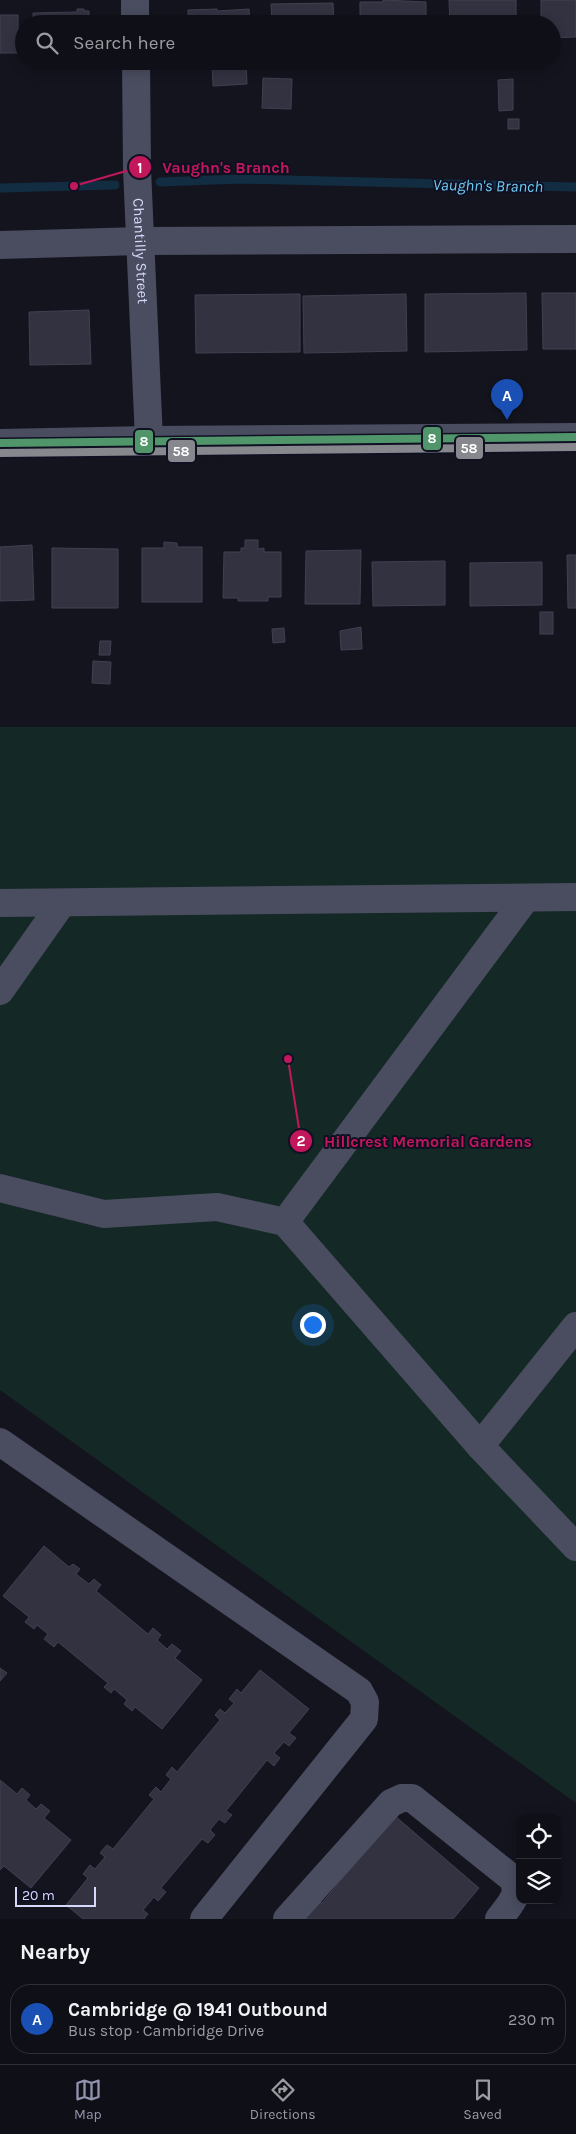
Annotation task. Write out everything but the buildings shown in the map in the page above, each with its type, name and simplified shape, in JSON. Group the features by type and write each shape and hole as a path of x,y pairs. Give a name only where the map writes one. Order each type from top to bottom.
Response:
{"street":[{"path":"135,0 135,15"},
{"name":"Chantilly Street","path":"136,70 140,241 149,440"},
{"path":"0,245 140,241 576,239"},
{"path":"0,442 576,437"},
{"path":"285,1222 526,898"},
{"path":"0,903 576,898"},
{"path":"0,992 62,903"},
{"path":"0,1188 104,1214 217,1207 285,1222 480,1446 576,1547"},
{"path":"480,1446 576,1326"},
{"path":"0,1442 358,1691 365,1702 364,1718 204,1919"},
{"path":"287,1919 391,1803 402,1798 412,1798 513,1879 516,1886 516,1896 498,1919"}],"green space":[{"path":"0,727 576,727 576,1803 0,1390"}],"waterway":[{"name":"Vaughn's Branch","path":"160,182 240,179 576,187"},
{"name":"Vaughn's Branch","path":"0,188 115,185"}],"transit line":[{"name":"8","path":"0,443 576,437"},
{"name":"58","path":"0,453 576,447"}],"place":[{"name":"Vaughn's Branch","path":"74,186"},
{"name":"Cambridge @ 1941 Outbound","path":"507,420"},
{"name":"Hillcrest Memorial Gardens","path":"288,1059"}]}
